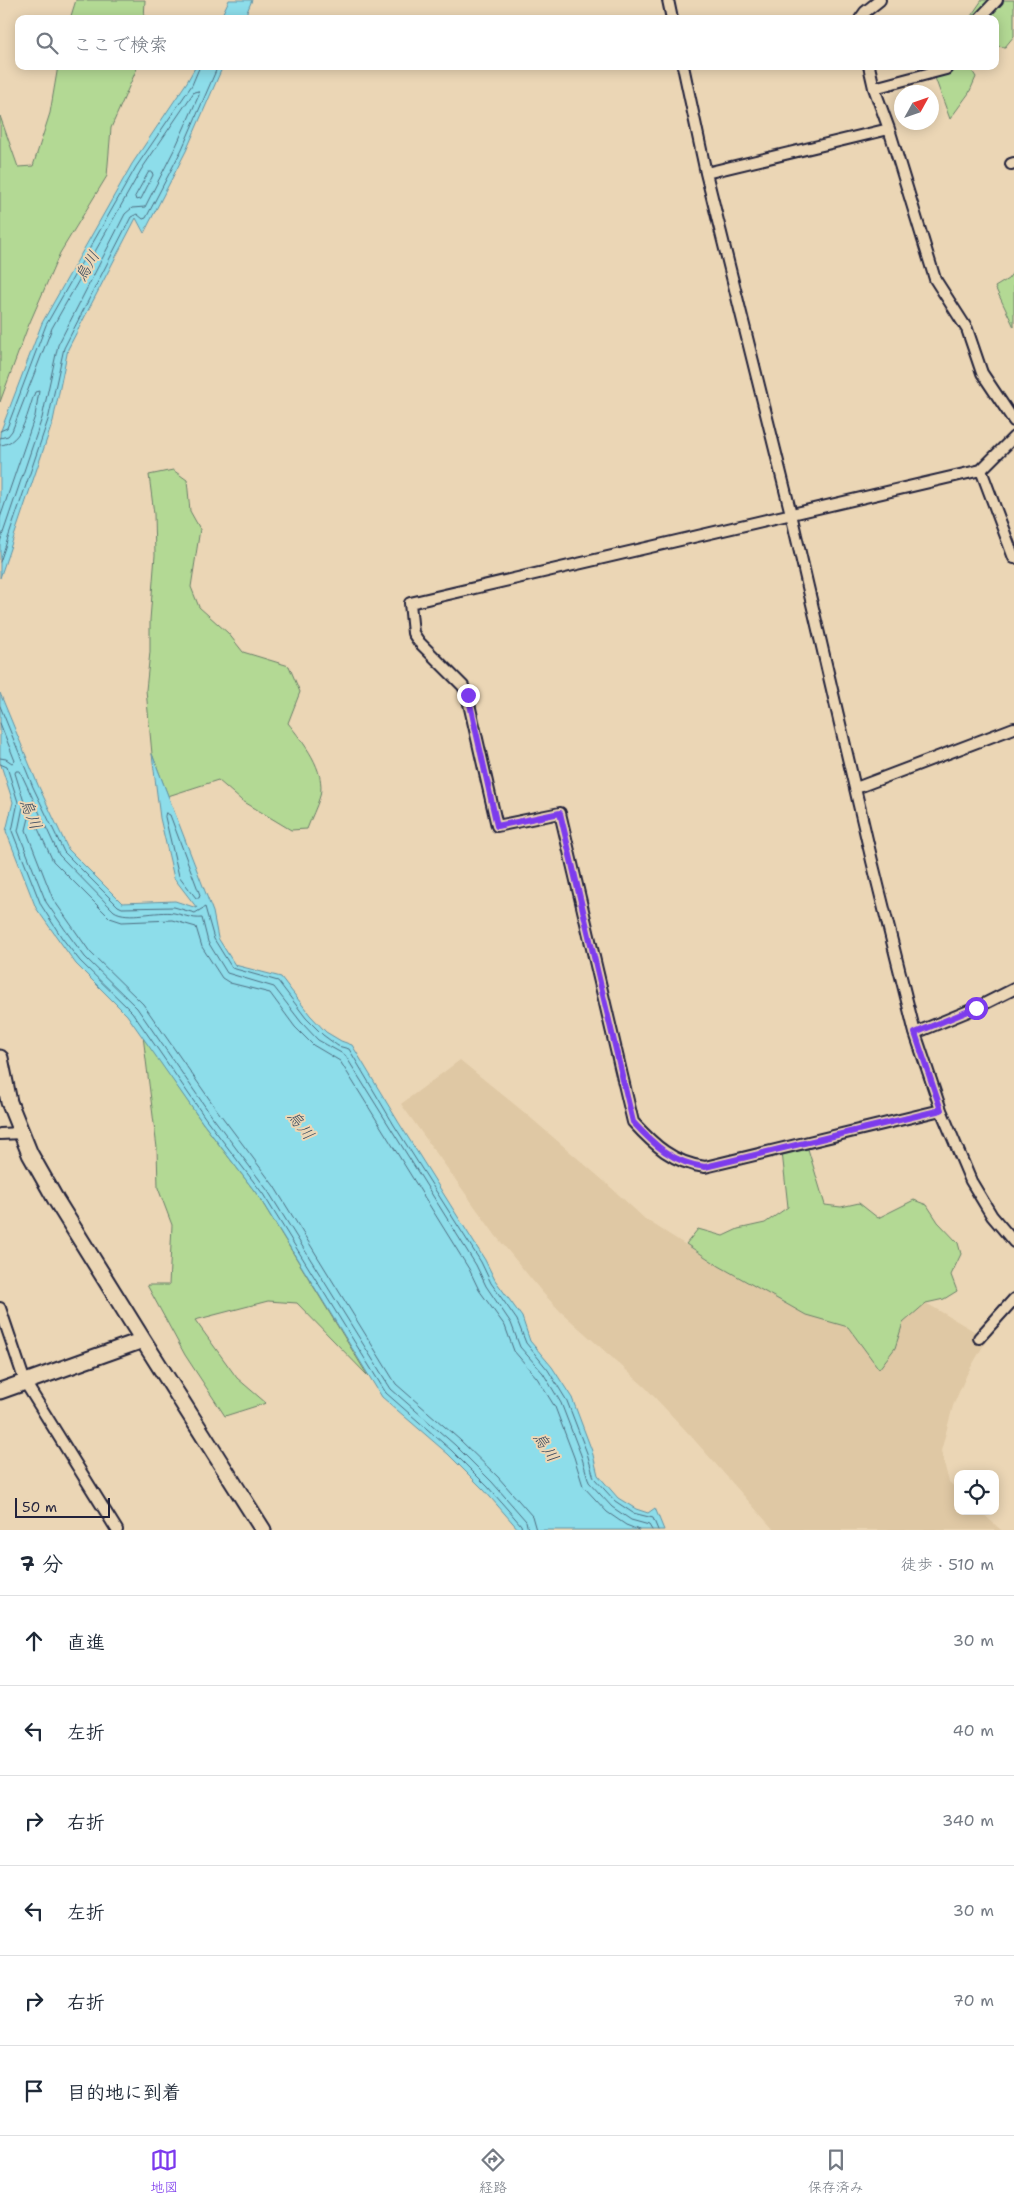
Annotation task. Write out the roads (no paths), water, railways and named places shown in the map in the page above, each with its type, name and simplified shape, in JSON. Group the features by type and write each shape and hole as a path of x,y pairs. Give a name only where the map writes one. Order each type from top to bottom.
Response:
{"street":[{"path":"668,0 671,15"},
{"path":"863,15 880,0"},
{"path":"983,15 998,0"},
{"path":"684,70 706,173 791,514 915,1033 941,1110 978,1196 1014,1242"},
{"path":"870,70 874,88 889,129 936,279 967,329 982,373 1014,421"},
{"path":"874,88 942,70"},
{"path":"706,173 889,129"},
{"path":"941,1110 705,1167 687,1165 655,1145 633,1122 560,813 497,826 468,695 413,633 410,603 981,470 1014,437"},
{"path":"981,470 1014,558"},
{"path":"856,788 1014,728"},
{"path":"915,1033 976,1008 1014,989"},
{"path":"0,1058 9,1102 30,1154 56,1200 263,1530"},
{"path":"0,1134 22,1133"},
{"path":"979,1338 1014,1299"},
{"path":"0,1308 25,1382 117,1530"},
{"path":"0,1391 143,1340"}],"water":[{"path":"229,0 252,0 246,15 222,15"},
{"name":"烏川","path":"194,70 221,70 186,151 144,233 136,218 68,349 53,421 0,578 0,433 42,323 132,164"},
{"name":"烏川","path":"0,693 38,785 68,849 122,903 175,901 197,908 174,878 160,818 152,754 213,912 218,938 235,965 281,977 310,1015 326,1032 352,1045 485,1260 495,1280 522,1317 530,1341 552,1367 572,1398 592,1451 598,1475 618,1498 636,1509 648,1513 655,1508 664,1530 519,1530 484,1490 448,1454 382,1397 259,1197 202,1122 127,1015 76,964 36,908 6,831 13,802 0,762"}]}
